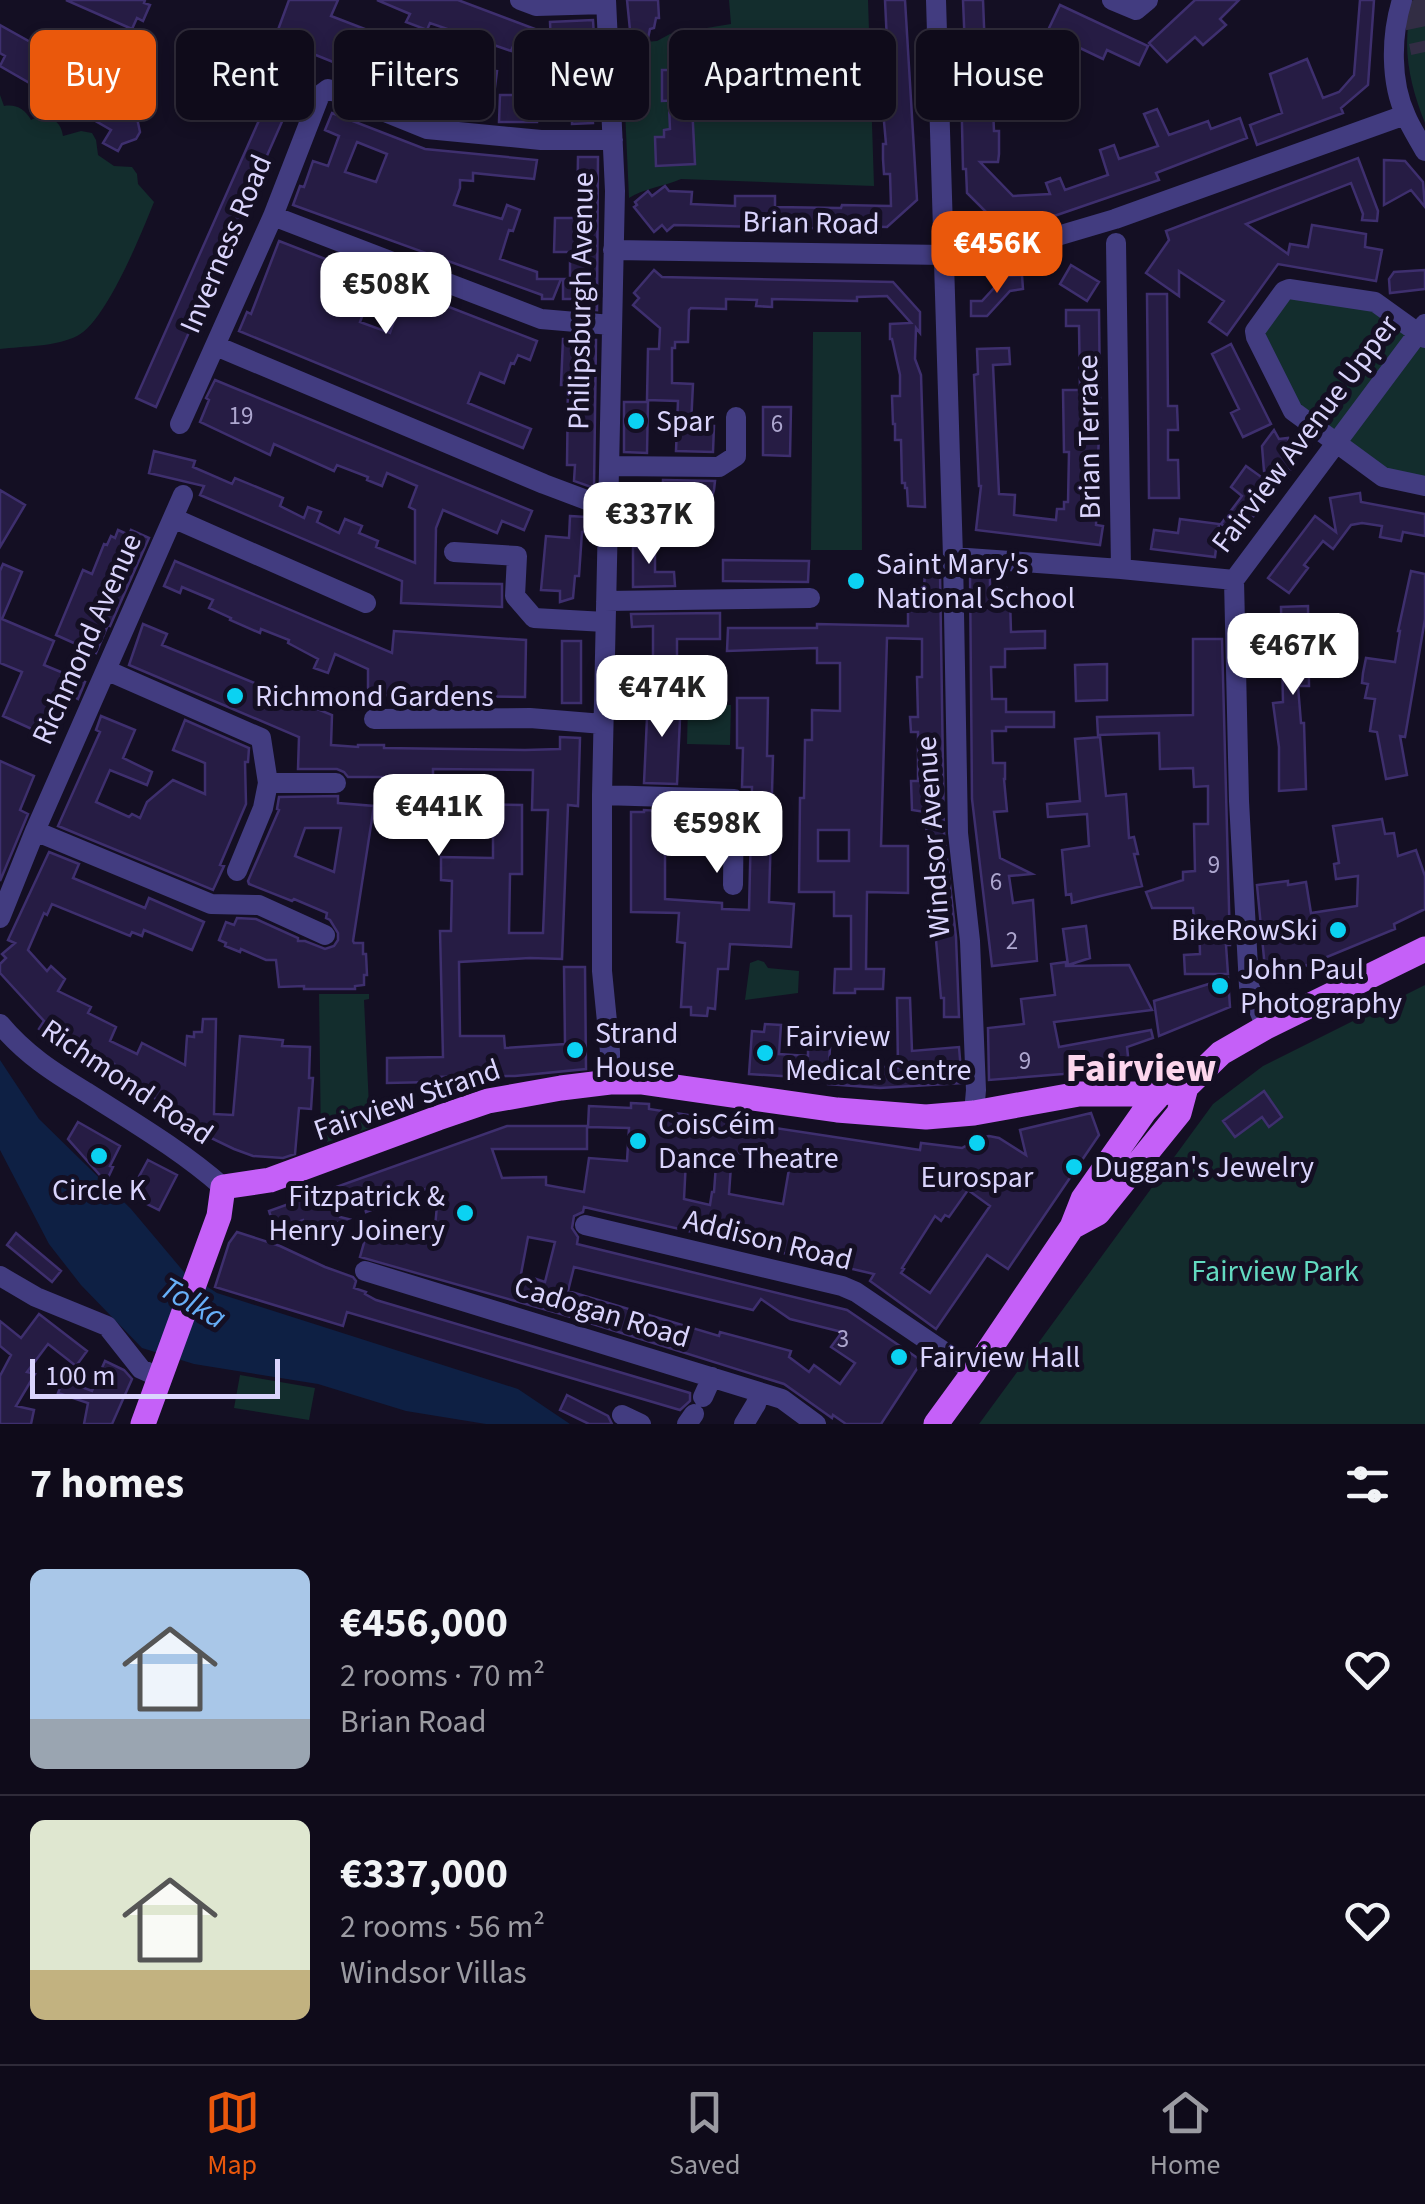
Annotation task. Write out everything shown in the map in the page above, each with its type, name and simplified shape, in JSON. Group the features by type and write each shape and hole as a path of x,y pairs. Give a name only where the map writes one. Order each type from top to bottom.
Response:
{"main road":[{"path":"936,1424 1072,1227 1098,1213 1179,1113 1173,1091 1221,1054 1266,1027 1425,948"},
{"name":"Fairview Strand","path":"223,1187 270,1180 488,1102 610,1082 641,1082 883,1115 926,1117 974,1114 1078,1094 1173,1091"},
{"path":"143,1424 219,1216 223,1187"}],"street":[{"path":"520,0 536,6 606,2"},
{"name":"Windsor Avenue","path":"936,0 954,558 958,833 972,971 974,1114"},
{"path":"1112,0 1136,10 1148,0"},
{"path":"1402,0 1396,20 1394,74 1405,115 1425,151"},
{"name":"Philipsburgh Avenue","path":"606,2 613,140 613,250 602,970 610,1082"},
{"name":"Inverness Road","path":"180,424 273,216 320,95 328,89 427,129 542,140 613,140"},
{"name":"Brian Road","path":"613,250 944,255 1027,245 1114,219 1405,115"},
{"path":"273,216 541,319 611,325"},
{"name":"Brian Terrace","path":"1116,243 1121,569"},
{"path":"1423,331 1375,302 1289,288 1257,326 1256,336 1292,410 1382,477 1425,486"},
{"name":"Fairview Avenue Upper","path":"1234,580 1423,331"},
{"path":"216,346 608,511"},
{"path":"609,466 719,467 736,456 736,417"},
{"name":"Richmond Avenue","path":"0,918 182,495"},
{"path":"172,518 366,603"},
{"path":"454,552 517,556 514,596 534,618 810,598"},
{"path":"954,558 1234,580 1239,801 1250,986 1266,1027"},
{"path":"106,670 261,738 268,783 236,871"},
{"path":"374,719 530,718 603,724"},
{"path":"268,783 336,783"},
{"path":"602,795 734,799 733,885"},
{"path":"35,831 217,906 259,905 325,934"},
{"name":"Richmond Road","path":"0,1024 18,1046 47,1068 185,1155 223,1187"},
{"name":"Addison Road","path":"585,1225 842,1286 974,1372"},
{"name":"Cadogan Road","path":"364,1271 782,1399 816,1424"},
{"path":"0,1276 107,1326 140,1369 165,1367"},
{"path":"694,1412 712,1377"},
{"path":"744,1424 760,1392"}],"green space":[{"path":"729,0 868,0 869,30 694,30 731,24"},
{"path":"1414,0 1425,0 1425,123 1408,62"},
{"path":"669,35 669,120 872,120 874,186 681,179 629,198 625,120 649,120 649,42"},
{"path":"0,95 4,106 20,108 30,120 53,120 61,127 63,136 81,131 92,133 98,155 114,166 132,167 138,184 154,202 122,275 88,327 59,342 0,349"},
{"path":"1291,298 1375,309 1425,346 1425,479 1386,471 1297,403 1265,336 1265,329"},
{"path":"813,332 861,332 862,550 811,550"},
{"path":"688,704 731,705 730,745 687,744"},
{"path":"758,960 768,968 799,971 798,993 745,1000 750,963"},
{"name":"Fairview Park","path":"1425,985 1425,1424 979,1424 1213,1104 1263,1066"},
{"path":"319,994 369,994 369,999 364,1000 370,1128 321,1144"},
{"path":"240,1375 315,1388 309,1420 234,1408"}],"water":[{"name":"Tolka","path":"0,1060 39,1119 131,1209 184,1272 217,1293 518,1389 570,1424 486,1424 406,1411 318,1384 194,1364 142,1348 81,1285 49,1244 0,1150"}],"building":[{"path":"66,0 145,0 150,5 143,21 137,18 132,29"},
{"path":"289,0 338,0 331,16 367,30 334,30 334,62 314,54 314,30 278,30"},
{"path":"377,0 458,0 535,29 514,30 511,51 494,45 494,30 450,30 430,23 427,30 406,22 410,14"},
{"path":"627,0 658,0 659,18 649,34 649,30 630,30"},
{"path":"885,0 905,0 917,200 887,227 674,225 667,231 662,225 654,232 634,207 648,191 652,196 665,186 669,191 692,192 691,204 735,206 735,196 775,196 775,207 891,206 890,174 884,174 883,144 884,120 896,120 896,30 886,30"},
{"path":"963,0 983,0 984,30 964,30"},
{"path":"1195,0 1239,0 1220,19 1226,25 1203,45 1195,37 1167,62 1149,43"},
{"path":"1360,0 1374,0 1368,85 1341,108 1343,113 1257,145 1250,125 1282,113 1270,74 1307,59 1323,98 1339,92 1354,75"},
{"path":"1060,5 1148,46 1139,65 1107,50 1103,59 1079,48 1079,30 1048,30"},
{"path":"593,20 594,30 550,30 550,22"},
{"path":"0,25 30,42 30,83 0,66 5,56 0,53"},
{"path":"662,70 669,70 669,101 662,101"},
{"path":"500,95 514,95 514,120 537,122 499,122"},
{"path":"1157,109 1169,135 1208,121 1211,129 1240,118 1247,138 1156,173 1159,180 1035,223 999,225 967,193 962,120 994,120 994,131 999,131 998,162 980,162 1013,196 1050,194 1046,183 1060,178 1065,190 1108,175 1100,150 1114,145 1119,159 1158,146 1144,114"},
{"path":"332,113 334,120 350,120 425,149 537,160 534,179 473,173 473,181 460,180 454,205 502,219 507,205 520,210 500,259 537,272 537,279 561,279 553,299 542,299 542,295 293,205 313,161 328,166 339,136 325,130","holes":["357,142 387,154 376,182 345,172"]},
{"path":"94,120 137,120 140,132 118,151 103,143 111,130"},
{"path":"259,120 283,120 156,407 136,398"},
{"path":"572,120 593,120 593,123 572,124"},
{"path":"670,120 693,120 695,164 656,166 655,137 664,137 664,130 670,129"},
{"path":"578,157 598,157 597,310 577,308 577,299 563,299 563,279 570,279 570,252 554,252 555,218 577,218"},
{"path":"1358,158 1378,211 1377,221 1362,220 1351,183 1246,224 1288,254 1290,244 1308,247 1312,225 1366,234 1365,247 1382,250 1376,281 1278,264 1227,335 1209,322 1224,301 1179,271 1179,296 1146,273 1169,240 1166,231"},
{"path":"1384,160 1405,161 1423,182 1425,207 1411,190 1384,205"},
{"path":"279,241 537,341 530,360 518,355 511,363 504,383 480,373 468,403 531,429 523,448 239,331 247,312 251,314","holes":["369,298 398,309 390,333 360,322"]},
{"path":"1071,265 1099,282 1087,301 1060,284"},
{"path":"654,270 662,277 893,282 920,312 915,359 921,375 925,507 908,506 907,488 902,483 901,440 895,440 893,424 892,396 900,396 900,375 890,324 911,323 887,296 857,297 857,301 772,299 772,307 756,306 757,300 726,299 726,309 691,308 688,342 675,342 672,348 672,383 693,384 691,425 714,426 713,452 676,451 678,401 647,400 648,349 659,349 660,328 633,305 639,298 634,293"},
{"path":"1425,270 1425,289 1390,293 1389,279 1394,272"},
{"path":"1022,275 1023,289 1010,291 987,316 971,316 971,301 982,301 1005,276"},
{"path":"1147,294 1167,294 1168,406 1177,406 1178,430 1168,430 1168,460 1178,460 1179,498 1149,498"},
{"path":"1066,310 1099,310 1096,525 1103,526 1100,545 976,530 981,486 974,375 978,374 977,349 1009,348 1010,364 993,365 999,494 1015,495 1014,515 1056,520 1057,509 1064,509 1064,502 1068,502 1069,452 1064,452 1063,390 1080,390 1079,326 1066,326"},
{"path":"563,339 596,340 594,488 574,481 575,465 567,465 568,385 561,385"},
{"path":"1231,344 1271,424 1243,437 1231,413 1239,409 1212,354"},
{"path":"215,380 532,511 524,530 502,521 497,533 443,510 436,528 435,583 502,584 502,607 401,603 402,581 200,495 204,486 149,473 154,451 195,461 193,467 232,484 235,478 283,498 280,506 304,518 308,507 321,512 317,522 339,533 345,519 362,526 359,533 378,541 376,547 415,563 415,510 409,507 417,486 387,473 382,486 337,465 334,471 274,444 270,455 200,422"},
{"name":"Spar","path":"624,402 648,402 647,453 624,452"},
{"path":"763,407 791,407 790,456 763,455"},
{"path":"1274,430 1279,439 1288,438 1291,469 1264,471 1262,446"},
{"path":"1246,466 1275,487 1239,536 1221,524 1242,496 1231,487"},
{"path":"663,480 715,481 700,538 670,537 665,522 675,523 664,519 658,502 662,502"},
{"path":"0,490 25,505 0,547"},
{"path":"1360,493 1361,502 1425,514 1425,536 1403,532 1401,541 1380,537 1382,526 1351,525 1333,549 1323,541 1289,593 1268,578 1315,516 1336,532 1330,498"},
{"path":"570,516 586,517 585,532 573,598 560,602 560,591 541,590 546,536 569,538"},
{"path":"1180,519 1219,524 1215,557 1151,549 1154,530 1178,533"},
{"path":"118,530 129,535 131,530 149,538 96,653 56,635 83,570 92,574 104,544 111,536 115,538"},
{"path":"639,539 655,540 655,572 674,572 675,586 633,587 633,547 639,547"},
{"path":"723,560 809,561 808,582 723,581"},
{"path":"175,561 392,653 394,631 526,640 525,697 368,695 368,669 335,654 328,673 314,668 318,659 288,643 289,640 230,620 209,608 213,600 182,587 180,593 164,586"},
{"path":"3,564 22,572 2,619 54,641 44,665 85,682 78,699 72,696 54,739 3,716 22,672 0,663"},
{"path":"925,571 940,572 944,833 956,937 959,1017 944,1017 925,812 912,810 911,781 918,781 918,732 911,732 910,717 918,717 917,677 922,677 922,639 887,638 881,846 908,846 908,893 867,892 866,969 884,969 883,989 855,989 855,993 834,993 835,969 851,969 851,916 834,916 834,892 799,892 805,740 812,740 812,710 840,711 840,663 817,663 817,648 727,651 728,628 817,628 817,624 908,626 908,611 915,611 916,587 924,588","holes":["818,830 849,830 849,861 818,861"]},
{"path":"1411,571 1425,574 1425,619 1405,737 1400,736 1407,775 1386,779 1377,732 1370,731 1375,699 1365,698 1368,684 1362,683 1363,673 1366,658 1395,662"},
{"path":"970,572 990,573 990,588 1006,588 1011,632 1045,631 1045,648 1005,649 1005,667 991,667 992,699 1006,699 1006,712 1054,712 1054,727 1006,727 1006,731 992,731 993,763 1005,763 1007,811 994,812 1000,858 1032,874 1009,876 1013,903 1033,900 1037,961 992,966 972,799"},
{"path":"1308,606 1309,686 1298,686 1304,723 1306,789 1279,791 1273,703 1283,702 1281,607"},
{"path":"720,613 720,639 677,639 677,663 653,664 653,626 632,627 631,614"},
{"path":"143,624 167,634 162,645 332,715 331,745 525,750 560,749 560,737 580,738 578,806 568,805 562,959 459,962 460,1036 504,1036 505,1048 565,1044 564,967 585,967 586,1069 387,1083 387,1058 443,1057 440,931 451,931 452,881 441,880 441,857 493,858 493,821 441,820 441,804 522,805 522,874 510,874 509,933 543,933 548,810 532,810 533,770 433,769 433,783 348,777 337,769 298,769 299,737 129,665"},
{"path":"1193,639 1222,639 1228,974 1185,974 1184,955 1200,954 1199,918 1194,918 1193,908 1152,908 1146,892 1183,880 1183,872 1195,871 1194,824 1208,824 1208,786 1194,787 1193,768 1160,769 1159,733 1098,735 1097,717 1193,715"},
{"path":"562,641 581,641 581,703 562,703"},
{"path":"1107,664 1107,700 1076,701 1075,665"},
{"path":"648,696 681,697 677,784 644,783"},
{"path":"737,698 768,698 767,756 773,756 769,902 794,904 791,947 730,944 728,969 718,969 715,1009 708,1008 707,1016 691,1015 691,1007 681,1007 685,943 677,942 679,913 631,912 631,812 680,812 680,828 665,827 665,899 722,903 722,909 749,910 752,787 742,787 743,748 737,748"},
{"path":"101,716 135,730 123,758 152,772 147,785 110,770 96,802 129,817 132,814 140,818 147,802 173,780 205,794 205,763 173,750 185,720 249,748 245,762 246,804 213,890 58,826 100,732 96,730"},
{"path":"1100,737 1106,796 1126,794 1129,838 1134,837 1142,886 1072,903 1071,894 1066,895 1062,850 1089,846 1087,814 1048,817 1047,804 1080,801 1075,739"},
{"path":"0,761 34,776 20,810 28,814 0,881"},
{"path":"338,796 338,803 374,806 353,941 363,943 367,975 364,985 355,989 279,987 276,960 241,949 240,952 219,940 226,922 234,925 237,918 256,919 298,941 325,949 338,940 327,913 249,884 279,810 279,797","holes":["305,828 341,828 334,872 295,856"]},
{"path":"1382,819 1385,834 1394,833 1398,856 1416,850 1425,876 1425,909 1394,924 1395,929 1266,979 1257,885 1306,882 1311,913 1357,906 1358,876 1336,879 1334,864 1339,863 1333,826"},
{"path":"49,852 79,864 73,878 145,908 149,898 204,922 192,950 144,930 142,936 132,932 130,936 52,904 28,950 47,971 51,966 65,979 58,991 91,1007 88,1013 116,1027 110,1041 137,1054 142,1043 185,1065 187,1036 202,1032 203,1019 216,1019 214,1114 233,1115 240,1036 283,1040 282,1046 310,1047 311,1109 299,1108 295,1154 283,1158 253,1156 159,1113 164,1103 107,1075 114,1064 98,1054 90,1066 39,1029 44,1021 0,973 0,964 6,958 2,954 15,943 8,940"},
{"path":"1086,926 1090,958 1068,965 1063,929"},
{"path":"1066,962 1066,966 1129,965 1152,1010 1054,1022 1059,1047 1151,1030 1153,1038 1127,1047 1128,1056 1063,1074 989,1080 988,1028 1024,1024 1021,999 1055,995 1051,964"},
{"path":"1228,978 1230,1007 1159,1036 1154,1001"},
{"path":"897,998 910,998 912,1051 959,1047 962,1083 880,1088 828,1084 828,1079 749,1074 752,1031 764,1032 765,1024 781,1025 779,1054 808,1056 808,1047 830,1048 829,1063 898,1068"},
{"path":"1264,1091 1282,1117 1269,1127 1262,1117 1235,1137 1223,1121"},
{"path":"631,1103 649,1104 649,1109 920,1150 921,1143 962,1148 989,1136 1026,1155 1020,1130 1091,1113 1099,1135 1008,1269 987,1255 936,1329 870,1281 874,1274 584,1207 583,1212 574,1216 572,1228 578,1237 577,1244 847,1310 922,1361 881,1424 846,1424 784,1384 561,1314 360,1257 369,1225 407,1236 408,1231 434,1238 439,1184 366,1212 362,1199 337,1208 340,1217 348,1219 308,1233 303,1220 275,1230 269,1211 507,1126 587,1126 587,1149 492,1149 502,1178 546,1177 546,1185 584,1192 589,1158 627,1161 629,1128 588,1127 589,1106 631,1108","holes":["732,1152 784,1160 783,1168 789,1169 783,1204 729,1194","686,1160 716,1164 710,1205 684,1199","968,1190 990,1206 930,1293 901,1273 902,1268 935,1216 941,1221 945,1215 949,1217","528,1237 555,1242 545,1282 521,1274","574,1267 753,1310 761,1299 790,1319 842,1332 831,1347 855,1363 840,1384 814,1365 809,1372 789,1357 791,1351 720,1332 719,1336 568,1291"]},
{"name":"Circle K","path":"78,1122 120,1146 106,1182 68,1139"},
{"path":"148,1160 177,1175 159,1210 129,1195"},
{"path":"237,1232 353,1277 354,1288 376,1300 690,1393 690,1401 680,1410 347,1312 343,1326 215,1287 229,1243"},
{"path":"16,1233 61,1271 52,1282 7,1245"},
{"path":"39,1314 87,1351 76,1366 48,1344 27,1372 35,1374 16,1406 34,1410 31,1424 0,1424 0,1376 11,1355 0,1346 0,1321 21,1338"},
{"path":"105,1361 124,1370 132,1379 112,1424 84,1424 88,1403 58,1393 63,1380 92,1391"},
{"path":"567,1395 608,1416 612,1424 589,1424 560,1410"}],"tunnel":[{"path":"1414,0 1425,52"}],"place":[{"name":"Spar","path":"636,421"},
{"name":"Saint Mary's National School","path":"856,581"},
{"name":"Richmond Gardens","path":"235,696"},
{"name":"BikeRowSki","path":"1338,930"},
{"name":"John Paul Photography","path":"1220,986"},
{"name":"Strand House","path":"575,1050"},
{"name":"Fairview Medical Centre","path":"765,1053"},
{"name":"CoisCéim Dance Theatre","path":"638,1141"},
{"name":"Eurospar","path":"977,1143"},
{"name":"Circle K","path":"99,1156"},
{"name":"Duggan's Jewelry","path":"1074,1167"},
{"name":"Fitzpatrick & Henry Joinery","path":"465,1213"},
{"name":"Fairview Hall","path":"899,1357"}],"district":[{"name":"Fairview","path":"1141,1068"}]}
